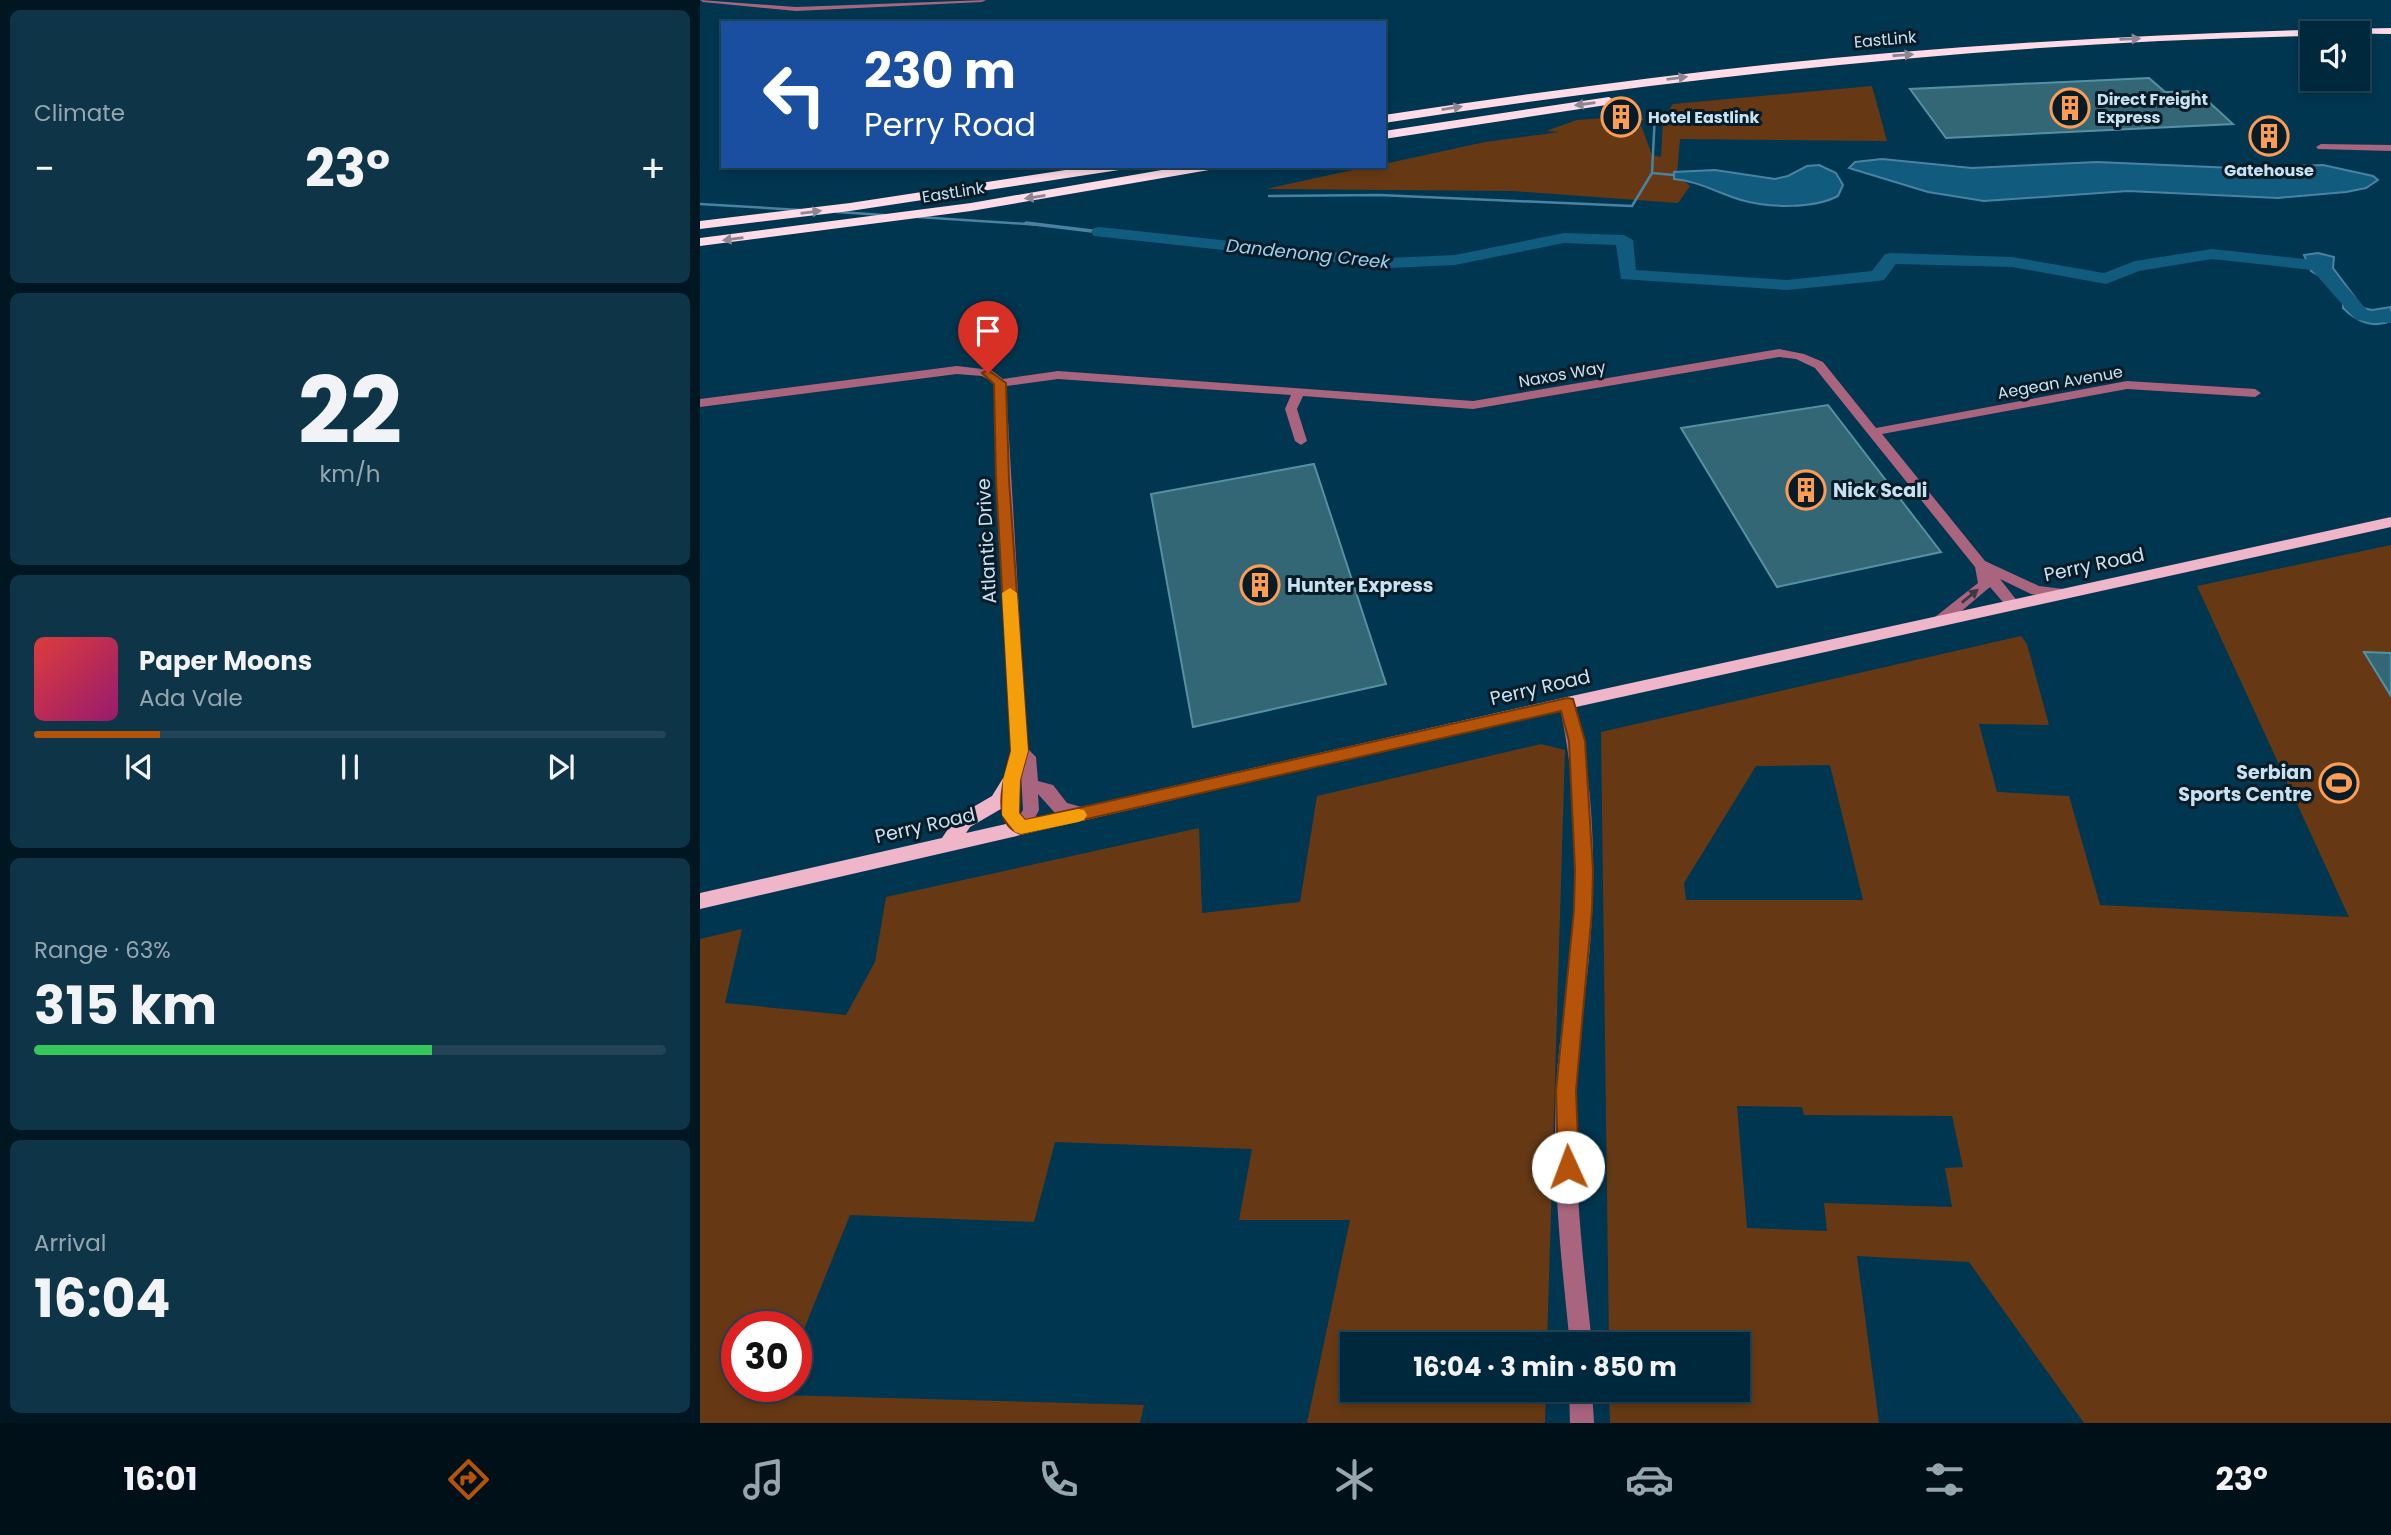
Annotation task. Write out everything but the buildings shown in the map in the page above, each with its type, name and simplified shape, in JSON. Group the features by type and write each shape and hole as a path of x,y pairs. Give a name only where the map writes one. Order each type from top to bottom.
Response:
{"highway":[{"name":"EastLink","path":"1386,119 1570,91 1866,58 2112,40 2391,31"},
{"path":"2370,43 2391,43"},
{"name":"EastLink","path":"1772,81 2048,57 2300,46"},
{"path":"1386,135 1625,98"},
{"name":"EastLink","path":"700,225 1107,168"},
{"name":"EastLink","path":"700,242 814,229 1102,186 1198,168"}],"main road":[{"name":"Perry Road","path":"700,901 1567,704 2391,522"},
{"path":"949,843 963,822 999,801 1011,780"}],"street":[{"path":"703,0 796,9 891,2 982,0"},
{"path":"2321,147 2391,148"},
{"name":"Naxos Way","path":"1000,383 1058,375 1473,405 1779,353 1806,357 1819,365 2013,605"},
{"path":"700,403 957,370 993,375 1000,383"},
{"name":"Atlantic Drive","path":"1000,383 1003,494 1019,751 1011,780 1010,815 1021,828 1031,810 1028,757 1019,751"},
{"name":"Aegean Avenue","path":"1872,432 2127,385 2255,393"},
{"path":"1298,393 1291,409 1301,441"},
{"path":"1981,564 2036,591 2063,594"},
{"path":"1940,621 1985,584 1981,564"},
{"path":"1567,704 1577,741 1584,870 1583,910 1566,1091 1571,1243 1579,1332"},
{"path":"1030,786 1047,790 1061,808 1083,814"},
{"path":"1581,1402 1582,1423"}],"shaded area":[{"path":"1872,86 1887,141 1680,139 1677,174 1690,186 1678,203 1513,191 1266,189 1362,168 1386,168 1386,164 1485,142 1560,132 1546,131 1577,120 1605,118 1611,123 1642,118 1644,120 1600,127 1634,134 1641,125 1652,155 1661,157 1663,118 1673,104"},
{"path":"2391,545 2391,1423 2084,1423 1969,1262 1857,1256 1879,1423 1610,1423 1609,1402 1750,1402 1750,1332 1609,1332 1601,732 2021,636 2027,644 2049,725 1979,724 1997,792 2069,796 2100,905 2349,917 2197,586","holes":["1830,765 1863,900 1686,900 1684,883 1756,766","1737,1106 1802,1107 1804,1115 1952,1116 1963,1167 1945,1168 1952,1207 1824,1203 1827,1231 1747,1228"]},
{"path":"1541,744 1565,750 1547,1332 1340,1332 1340,1402 1546,1402 1545,1423 1307,1423 1350,1220 1239,1220 1252,1149 1055,1142 1034,1222 850,1215 811,1311 721,1311 721,1402 812,1402 812,1396 1144,1405 1140,1423 700,1423 700,939 742,929 725,1003 846,1015 875,962 886,897 1199,828 1202,913 1300,902 1317,796"}],"water":[{"path":"1882,159 1972,168 2097,162 2234,168 2323,165 2373,176 2378,180 2366,188 2346,192 2278,198 2128,191 1984,201 1928,192 1849,168 1855,162"},
{"path":"1819,165 1836,173 1843,185 1838,196 1804,205 1752,203 1691,182 1674,179 1674,172 1715,170 1775,179 1788,176 1807,166"},
{"path":"2318,253 2334,257 2333,268 2363,308 2372,310 2391,307 2391,321 2371,324 2353,317 2343,308 2343,299 2327,280 2311,271 2304,255"}],"waterway":[{"path":"1652,173 1655,114"},
{"path":"1269,196 1379,195 1632,206 1652,173"},
{"path":"1652,173 1674,175"},
{"name":"Dandenong Creek","path":"700,204 800,210"},
{"name":"Dandenong Creek","path":"837,212 884,215"},
{"name":"Dandenong Creek","path":"918,217 1042,225"},
{"name":"Dandenong Creek","path":"1026,223 1100,232"},
{"name":"Dandenong Creek","path":"1100,232 1389,263 1455,260 1564,238 1624,240 1627,275 1787,285 1878,276 1891,258 2012,262 2106,279 2135,266 2212,254 2317,265 2363,316 2391,317"}],"slow traffic":[{"path":"1010,593 1019,751 1011,780 1010,815 1021,828 1078,815"}],"place":[{"name":"Direct Freight Express","path":"2070,108"},
{"name":"Hotel Eastlink","path":"1621,117"},
{"name":"Gatehouse","path":"2269,136"},
{"name":"Nick Scali","path":"1806,490"},
{"name":"Hunter Express","path":"1260,585"},
{"name":"Serbian Sports Centre","path":"2339,783"}],"route":[{"path":"988,373 1000,383 1019,751 1011,780 1010,815 1021,828 1567,704 1577,741 1584,870 1583,910 1566,1091 1568,1167"}]}
